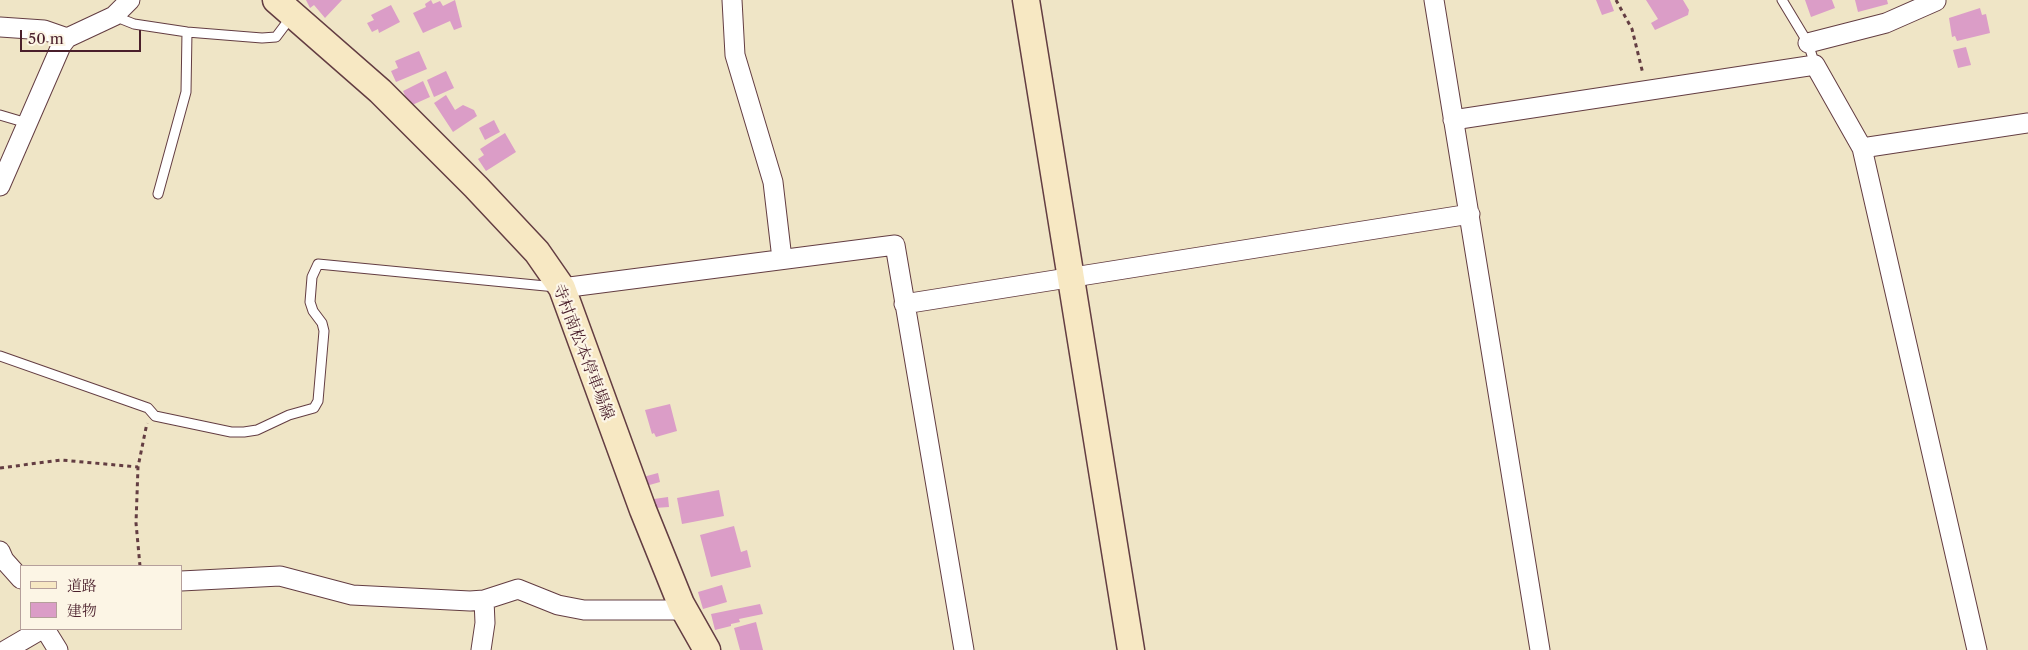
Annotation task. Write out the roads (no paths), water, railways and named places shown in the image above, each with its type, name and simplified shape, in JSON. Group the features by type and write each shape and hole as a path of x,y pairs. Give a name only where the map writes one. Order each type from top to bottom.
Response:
{"main road":[{"path":"1026,0 1131,650"},
{"name":"寺村南松本停車場線","path":"287,7 380,91 476,187 537,252 562,288 643,510 685,610 707,650"}],"street":[{"path":"0,186 61,46 67,38 114,16 130,0"},
{"path":"732,0 735,55 772,182 782,260"},
{"path":"1434,0 1452,120 1470,214 1540,650"},
{"path":"1808,43 1886,23 1936,1"},
{"path":"0,27 44,30 67,38"},
{"path":"1452,120 1815,65 1862,148 1977,650"},
{"path":"1862,148 2028,123"},
{"path":"904,304 1470,214"},
{"path":"562,288 895,245 964,650"},
{"path":"0,551 4,560 20,578"},
{"path":"182,581 280,576 352,595 470,601 484,600 518,590 558,605 584,610 685,610"},
{"path":"481,650 485,623 484,600"},
{"path":"6,650 42,630"},
{"path":"45,630 58,650"}],"lane":[{"path":"1782,0 1808,43 1815,65"},
{"path":"114,16 134,24 187,32 276,37 287,7"},
{"path":"158,194 186,92 187,32"},
{"path":"0,115 28,123"},
{"path":"0,356 148,408 155,416 230,432 244,432 257,430 289,415 314,408 318,401 324,331 322,323 313,311 310,302 312,276 318,264 562,288"}]}
